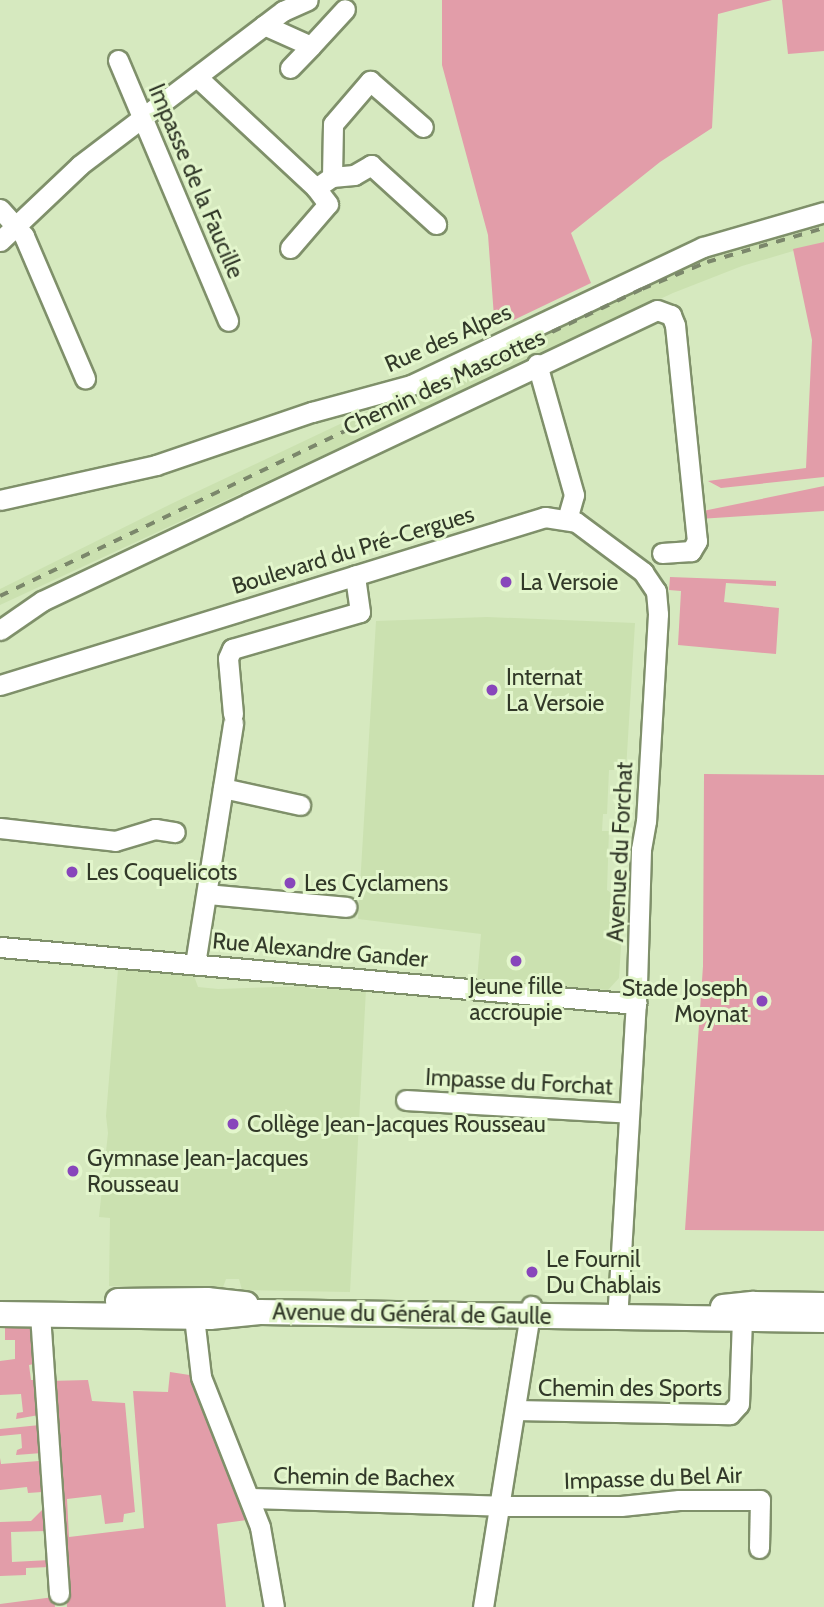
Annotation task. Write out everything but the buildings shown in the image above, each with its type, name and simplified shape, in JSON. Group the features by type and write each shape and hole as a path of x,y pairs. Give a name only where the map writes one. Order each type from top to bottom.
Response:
{"main road":[{"name":"Avenue du Général de Gaulle","path":"0,1303 194,1309 245,1304 812,1312"},
{"name":"Avenue du Général de Gaulle","path":"0,1314 168,1308"},
{"name":"Avenue du Général de Gaulle","path":"617,1311 742,1319 772,1312"}],"street":[{"path":"0,241 80,165 264,25 295,4 308,0"},
{"path":"290,68 345,9"},
{"path":"264,25 311,46"},
{"name":"Impasse de la Faucille","path":"118,60 228,321"},
{"path":"197,77 324,182"},
{"path":"290,248 328,204 324,182 333,124 370,81 424,127"},
{"path":"324,182 354,175 371,165 436,224"},
{"path":"0,209 17,225 85,378"},
{"name":"Rue des Alpes","path":"0,500 156,465 312,412 411,385 704,247 824,212"},
{"name":"Chemin des Mascottes","path":"0,630 42,601 537,364 652,312 667,312 674,320 694,483 697,541 691,551 662,553"},
{"path":"537,364 574,495 567,519"},
{"name":"Boulevard du Pré-Cergues","path":"0,685 540,518 567,519"},
{"name":"Avenue du Forchat","path":"567,519 585,527 643,572 657,599 617,1311"},
{"path":"195,964 233,719 228,658 232,649 359,612 355,575"},
{"path":"223,788 300,804"},
{"path":"0,828 115,841 155,829 175,832"},
{"path":"207,894 346,907"},
{"name":"Rue Alexandre Gander","path":"0,947 636,1004"},
{"name":"Impasse du Forchat","path":"406,1100 629,1113"},
{"name":"Chemin de Bachex","path":"194,1309 201,1377 251,1498 500,1505"},
{"path":"484,1607 530,1310"},
{"path":"40,1314 59,1593"},
{"name":"Chemin des Sports","path":"515,1410 730,1414 739,1404 742,1319"},
{"path":"251,1498 260,1527 274,1607"},
{"name":"Impasse du Bel Air","path":"500,1505 621,1506 679,1500 760,1500 759,1548"}],"shaded area":[{"path":"442,0 772,0 718,14 712,128 660,162 571,233 591,283 501,326 494,317 488,235 442,65"},
{"path":"782,0 824,0 824,51 788,54"},
{"path":"824,220 824,242 742,266 673,293 0,605 0,589 173,503 676,265"},
{"path":"824,242 824,477 721,488 708,481 806,468 812,340 793,249"},
{"path":"824,486 824,511 699,519 703,511"},
{"path":"670,577 776,581 776,586 726,583 724,602 779,608 776,654 678,645 681,591 669,590"},
{"path":"487,617 635,623 626,770 609,770 607,814 603,814 602,831 609,831 607,890 620,899 624,909 617,925 622,931 619,978 608,990 477,980 481,934 358,919 376,621"},
{"name":"Stade Joseph Moynat","path":"704,774 824,775 824,1231 685,1230 703,966"},
{"name":"Collège Jean-Jacques Rousseau","path":"118,969 194,976 198,987 218,989 308,986 311,989 366,989 350,1292 242,1290 239,1279 226,1279 222,1290 109,1286 110,1218 99,1217 108,1133 106,1116"},
{"path":"5,1327 32,1327 34,1364 29,1365 31,1380 36,1380 39,1415 16,1419 17,1413 23,1412 21,1394 0,1395 0,1361 15,1359 15,1340 5,1340"},
{"path":"170,1372 196,1376 247,1520 217,1524 226,1607 67,1607 49,1381 88,1380 92,1401 125,1403 135,1512 124,1514 123,1522 105,1524 101,1495 67,1499 69,1537 144,1528 133,1391 168,1392"},
{"path":"40,1425 42,1453 16,1455 17,1450 22,1448 21,1434 0,1436 0,1429"},
{"path":"0,1458 1,1464 39,1461 42,1492 28,1493 27,1487 0,1490"},
{"path":"44,1508 46,1531 11,1532 12,1562 50,1560 50,1567 26,1568 26,1575 0,1576 0,1522 31,1521"},
{"path":"54,1597 55,1607 0,1607 0,1604"}],"railway":[{"path":"0,596 642,289 707,262 824,228"}],"place":[{"name":"La Versoie","path":"506,582"},
{"name":"Internat La Versoie","path":"492,690"},
{"name":"Les Coquelicots","path":"72,872"},
{"name":"Les Cyclamens","path":"290,883"},
{"name":"Jeune fille accroupie","path":"516,961"},
{"name":"Stade Joseph Moynat","path":"762,1001"},
{"name":"Collège Jean-Jacques Rousseau","path":"233,1124"},
{"name":"Gymnase Jean-Jacques Rousseau","path":"73,1171"},
{"name":"Le Fournil Du Chablais","path":"532,1272"}]}
